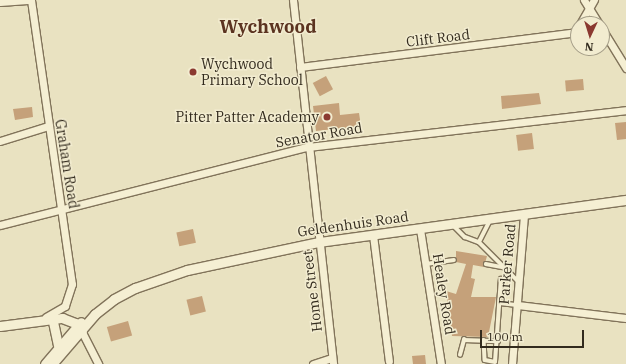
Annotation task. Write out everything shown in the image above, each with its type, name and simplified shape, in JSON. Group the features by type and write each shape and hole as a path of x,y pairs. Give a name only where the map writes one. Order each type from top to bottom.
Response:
{"main road":[{"name":"Geldenhuis Road","path":"45,364 58,345 114,300 161,278 228,259 319,242 626,200"},
{"path":"48,317 58,345"},
{"path":"0,326 48,317 80,328"},
{"name":"Geldenhuis Road","path":"52,364 80,328"}],"street":[{"path":"0,2 31,0"},
{"name":"Graham Road","path":"31,0 71,294 64,306 48,317"},
{"name":"Home Street","path":"293,0 307,148 333,361"},
{"path":"584,0 593,16"},
{"path":"584,16 588,7 594,0"},
{"name":"Clift Road","path":"300,67 570,32"},
{"path":"610,43 626,68"},
{"name":"Senator Road","path":"0,225 60,212 307,148 626,110"},
{"path":"0,141 48,126"},
{"name":"Parker Road","path":"512,364 524,214"},
{"name":"Healey Road","path":"420,229 441,364"},
{"path":"373,235 390,361"},
{"path":"517,305 626,318"},
{"path":"80,328 98,364"},
{"path":"313,364 333,361"}],"lane":[{"path":"479,242 491,218"},
{"path":"452,224 465,238 479,242 519,282"},
{"path":"426,264 454,260"},
{"path":"486,264 503,267"},
{"path":"484,340 486,362 497,361 502,279"},
{"path":"500,303 517,305"},
{"path":"460,355 460,347 464,340 498,341"}],"building":[{"path":"326,76 333,89 320,96 313,83"},
{"path":"583,79 584,90 566,92 565,81"},
{"path":"539,93 541,104 502,109 501,96"},
{"name":"Pitter Patter Academy","path":"339,103 340,115 359,113 361,126 316,131 313,106"},
{"path":"32,107 33,117 15,120 13,109"},
{"path":"626,122 626,139 617,140 615,123"},
{"path":"532,133 534,149 518,151 516,135"},
{"path":"193,229 196,243 179,246 176,233"},
{"path":"456,251 487,256 484,267 473,265 471,278 475,279 471,297 496,297 488,337 452,336 446,291 456,294 466,264 456,262"},
{"path":"202,296 206,312 190,315 186,300"},
{"path":"128,321 132,335 111,341 107,327"},
{"path":"425,355 426,364 413,364 412,356"}],"place":[{"name":"Wychwood Primary School","path":"193,72"},
{"name":"Pitter Patter Academy","path":"327,117"}],"district":[{"name":"Wychwood","path":"268,27"}]}
